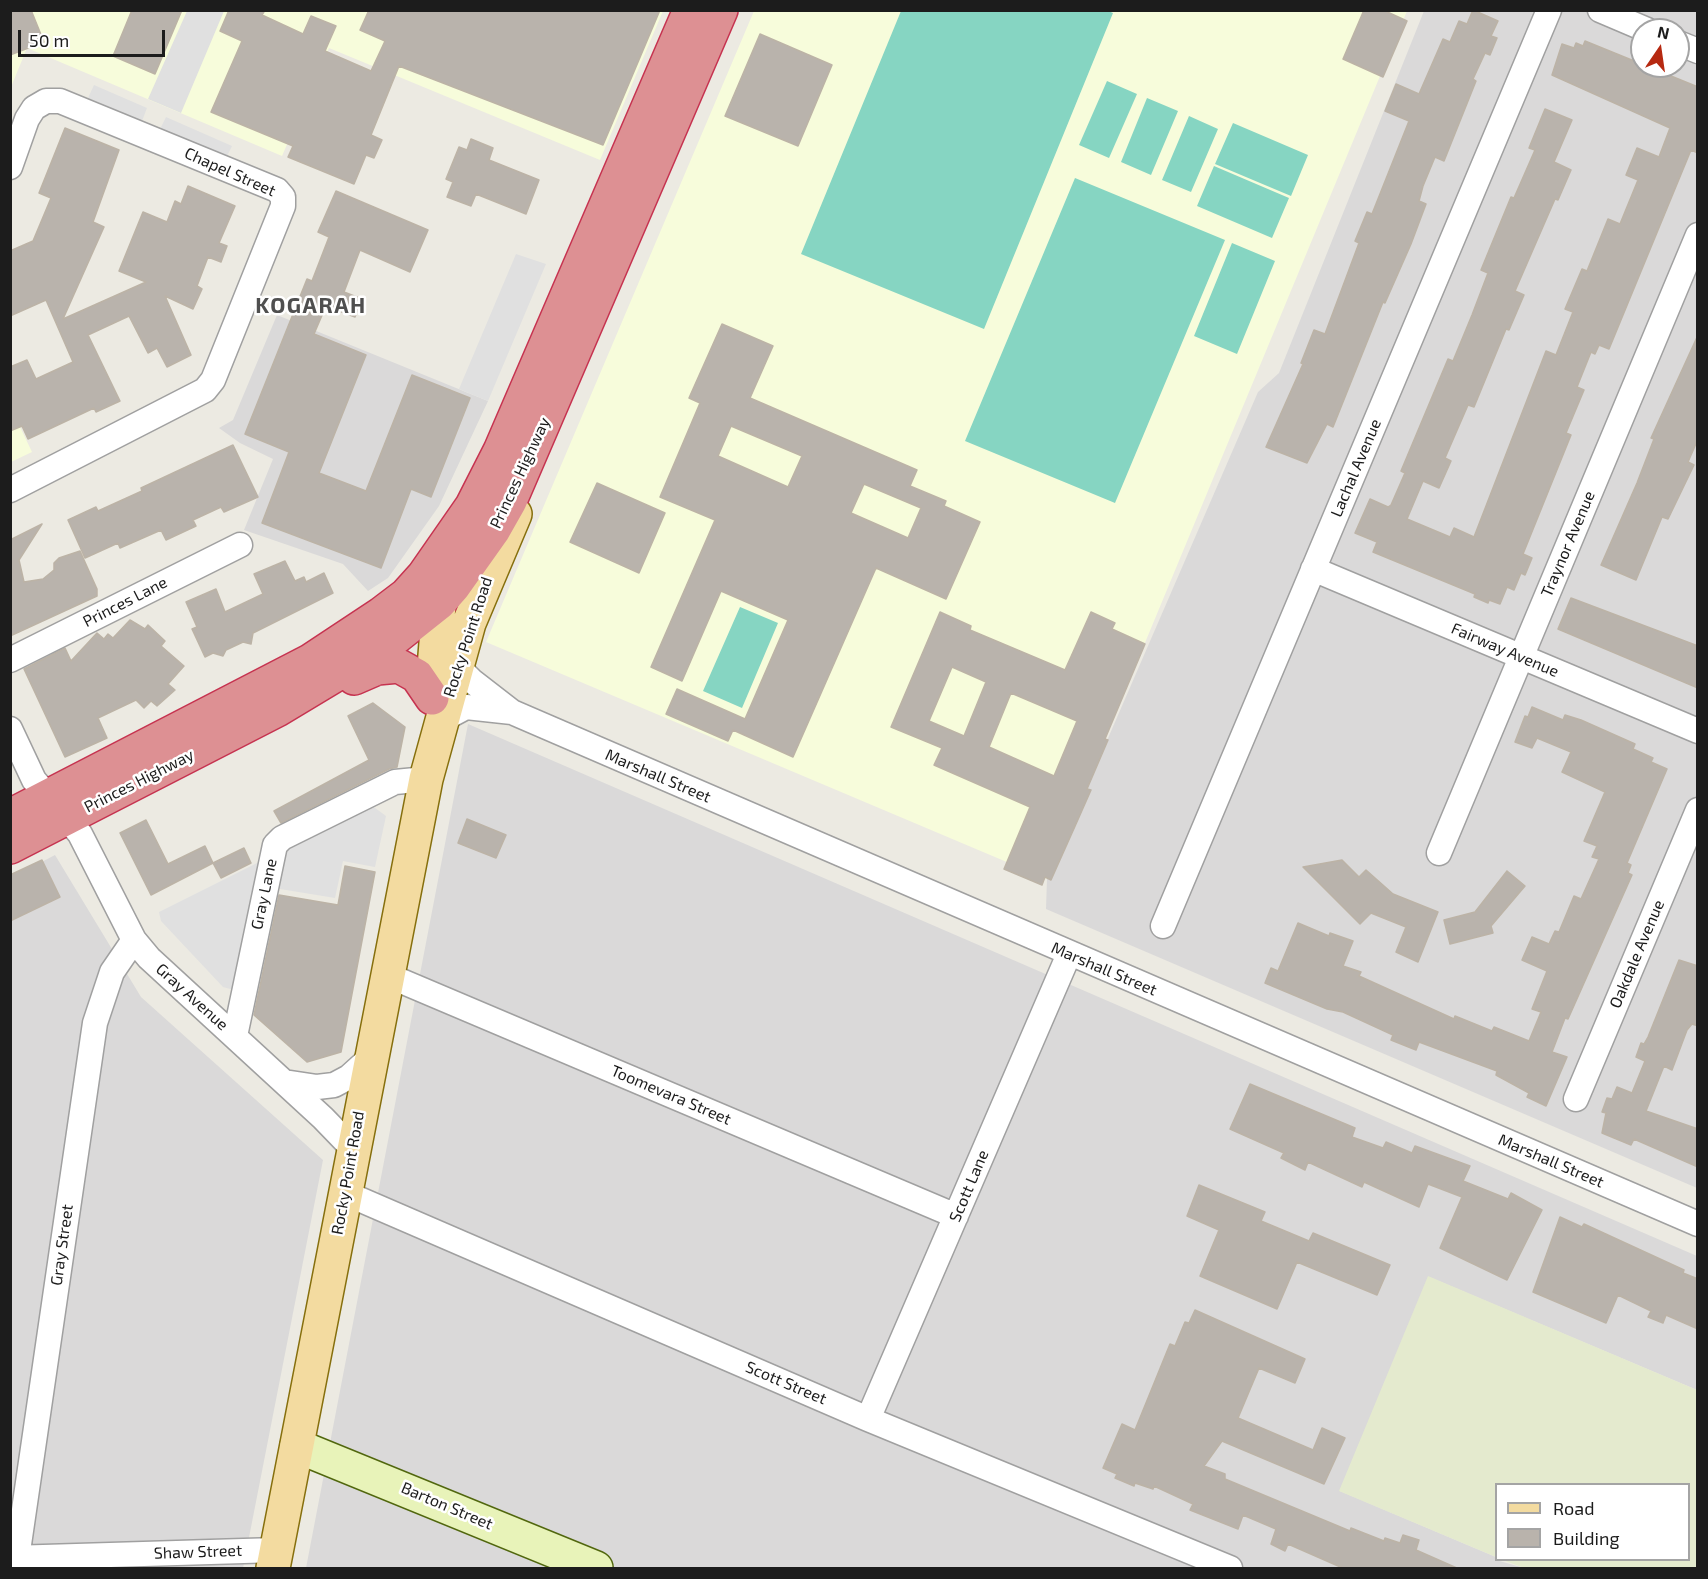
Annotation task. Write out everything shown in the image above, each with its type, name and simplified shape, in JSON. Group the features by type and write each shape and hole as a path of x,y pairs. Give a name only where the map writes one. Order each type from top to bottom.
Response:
{"highway":[{"name":"Princes Highway","path":"10,847 57,808 358,632 406,595 444,549 472,506 500,451 690,10"},
{"name":"Princes Highway","path":"10,816 57,808 277,710 390,642 439,603 465,573 510,501 721,10"},
{"path":"277,710 387,666 409,670 417,676 436,712"}],"main road":[{"name":"Rocky Point Road","path":"436,712 458,658 484,581 550,438 556,398"},
{"name":"Rocky Point Road","path":"275,1559 352,1148 426,779 436,712 439,603 444,549"}],"street":[{"name":"Lachal Avenue","path":"1163,926 1549,10"},
{"path":"1600,10 1630,23"},
{"name":"Chapel Street","path":"10,167 27,119 34,108 46,101 60,101 277,190 283,197 283,206 213,380 205,390 10,490"},
{"name":"Traynor Avenue","path":"1439,853 1698,235"},
{"name":"Princes Lane","path":"10,660 240,544"},
{"name":"Fairway Avenue","path":"1313,569 1698,730"},
{"name":"Marshall Street","path":"458,658 464,672 472,681 512,712 1698,1224"},
{"name":"Marshall Street","path":"436,712 451,715 466,707 512,712"},
{"path":"10,729 34,780 57,808"},
{"name":"Gray Lane","path":"235,1036 275,845 282,837 395,782 426,779"},
{"name":"Gray Avenue","path":"57,808 80,834 134,940 156,965 285,1082 352,1148"},
{"name":"Oakdale Avenue","path":"1576,1099 1698,810"},
{"name":"Gray Street","path":"14,1558 95,1023 112,972 134,940"},
{"name":"Scott Lane","path":"868,1419 1069,954"},
{"name":"Toomevara Street","path":"387,975 956,1216"},
{"path":"285,1082 317,1087 334,1085 349,1077 370,1058"},
{"name":"Scott Street","path":"345,1193 868,1419 1230,1569"},
{"name":"Barton Street","path":"297,1446 596,1569"},
{"name":"Shaw Street","path":"14,1558 275,1559"}],"shaded area":[{"path":"11,11 663,11 600,160 329,48 282,156 27,48 11,87"},
{"path":"187,11 224,11 181,113 148,99"},
{"path":"754,11 1407,11 1047,879 486,642"},
{"path":"1424,11 1697,11 1697,1188 1046,909 1047,879 1258,392 1279,373"},
{"path":"94,85 147,108 142,121 88,98"},
{"path":"166,117 232,146 226,158 160,129"},
{"path":"516,254 546,264 488,401 459,389"},
{"path":"277,315 488,401 439,506 388,578 368,591 343,564 244,530 273,459 240,443 219,428 233,420"},
{"path":"10,406 32,452 11,462 10,462"},
{"path":"468,724 1697,1256 1697,1390 1429,1277 1340,1491 1495,1557 1495,1561 1524,1568 306,1568"},
{"path":"371,805 386,816 375,867 343,861 335,898 274,888 284,850"},
{"path":"55,855 141,997 323,1160 243,1568 11,1568 11,878"},
{"path":"261,861 234,990 223,987 161,921 159,912"},
{"path":"1428,1276 1697,1390 1697,1568 1524,1568 1506,1561 1690,1561 1690,1483 1495,1483 1495,1557 1339,1491"}],"green space":[{"path":"1106,10 1113,13 984,329 801,254 901,11"},
{"path":"1107,81 1137,94 1109,158 1079,145"},
{"path":"1147,98 1178,111 1151,175 1121,162"},
{"path":"1189,116 1218,129 1191,192 1162,180"},
{"path":"1233,123 1308,155 1291,196 1215,164"},
{"path":"1214,166 1289,198 1272,238 1197,206"},
{"path":"1075,178 1225,240 1115,503 965,441"},
{"path":"1232,243 1275,261 1237,354 1194,336"},
{"path":"740,607 778,623 742,708 703,691"}],"building":[{"path":"10,10 31,10 44,42 10,55"},
{"path":"132,10 182,10 155,74 113,56"},
{"path":"229,10 265,10 262,15 303,34 311,16 336,26 325,51 371,71 385,41 360,30 369,10 660,10 603,145 399,66 371,135 382,140 374,158 366,155 354,184 288,157 293,146 211,112 242,41 220,31"},
{"path":"1364,10 1383,10 1407,21 1383,77 1343,59"},
{"path":"1473,10 1498,21 1491,36 1497,38 1490,55 1485,53 1473,79 1476,81 1444,161 1435,157 1423,186 1419,201 1426,204 1411,244 1385,303 1383,302 1333,427 1327,424 1307,463 1266,447 1303,364 1301,363 1314,330 1325,334 1359,243 1355,241 1367,212 1372,214 1409,121 1385,111 1396,84 1419,94 1443,39 1450,42 1459,21 1467,24"},
{"path":"760,34 832,65 798,146 725,116"},
{"path":"1585,41 1630,59 1630,78 1676,78 1698,87 1698,153 1691,150 1609,349 1599,345 1595,354 1591,352 1577,387 1584,390 1566,433 1571,435 1523,554 1532,558 1525,575 1521,573 1514,590 1507,587 1500,604 1489,600 1488,603 1474,597 1475,594 1373,552 1377,542 1355,533 1370,499 1388,507 1391,505 1405,473 1401,471 1448,359 1453,361 1472,315 1488,273 1481,270 1511,197 1514,198 1535,150 1529,148 1545,109 1572,120 1554,162 1571,170 1558,200 1555,199 1515,291 1524,295 1509,330 1506,329 1474,407 1468,405 1445,458 1451,461 1439,488 1423,481 1407,519 1450,537 1454,528 1474,537 1546,351 1556,355 1573,312 1565,309 1582,269 1587,271 1608,219 1620,224 1638,180 1626,175 1637,148 1659,157 1670,128 1552,75 1562,44 1574,48 1576,43 1583,46"},
{"path":"65,128 119,150 93,222 104,227 63,319 146,282 119,271 143,212 167,222 175,201 181,204 188,186 235,206 219,243 227,246 221,262 208,257 197,286 202,289 193,309 165,296 191,355 167,367 157,348 148,353 129,316 88,335 120,401 96,412 94,408 28,439 22,426 10,431 10,367 27,360 36,379 73,362 46,300 10,316 10,251 33,241 51,198 39,193"},
{"path":"471,139 493,148 489,160 539,180 526,214 476,194 471,206 447,197 453,182 446,179 459,147 467,150"},
{"path":"336,191 428,230 410,272 360,250 344,292 362,299 355,317 326,306 314,334 366,355 319,473 366,491 412,375 470,398 431,497 411,489 381,568 262,523 289,452 245,434 307,279 312,281 329,237 318,232"},
{"path":"722,324 773,346 750,398 917,470 910,486 946,501 944,506 980,522 946,599 876,568 793,757 733,730 728,741 666,714 677,689 745,719 788,620 721,591 682,681 651,667 715,520 660,497 700,403 689,398","holes":["731,426 802,456 788,487 718,456","864,484 921,508 908,538 851,513"]},
{"path":"1698,335 1698,439 1688,462 1694,465 1668,519 1662,517 1636,580 1601,565 1637,483 1654,439 1651,438"},
{"path":"233,445 258,497 224,512 221,507 193,520 196,526 166,540 161,530 120,548 118,543 85,558 68,520 96,507 98,511 142,491 141,488"},
{"path":"597,483 665,513 639,573 570,542"},
{"path":"42,524 19,560 24,582 43,579 54,570 54,563 59,558 80,551 97,589 97,596 10,636 10,540"},
{"path":"285,561 295,581 304,577 306,582 324,573 333,593 253,633 251,644 243,642 226,650 223,656 213,653 205,657 192,629 197,627 186,602 216,589 225,612 263,594 254,574"},
{"path":"1571,598 1698,646 1698,688 1558,629"},
{"path":"940,612 971,626 970,630 1065,670 1091,612 1115,623 1112,629 1145,644 1105,739 1108,740 1087,789 1091,790 1051,880 1045,877 1042,885 1004,869 1030,807 934,765 942,748 891,727","holes":["952,667 986,682 964,736 929,721","1011,693 1077,721 1054,776 989,747"]},
{"path":"130,620 145,629 148,625 165,641 161,646 184,666 168,684 175,690 157,706 151,701 144,708 136,700 98,718 107,738 65,757 24,669 65,648 71,661 97,633 104,639 108,634 113,638"},
{"path":"373,703 405,727 397,767 281,823 274,811 369,760 348,716"},
{"path":"1532,707 1563,720 1565,715 1581,720 1635,744 1633,749 1653,758 1651,762 1667,769 1627,863 1631,865 1628,873 1632,875 1568,1019 1565,1018 1552,1052 1567,1057 1546,1106 1527,1097 1529,1093 1496,1075 1497,1071 1419,1042 1416,1050 1391,1040 1393,1035 1343,1012 1327,1009 1265,983 1271,968 1278,971 1298,923 1329,936 1330,933 1353,941 1343,966 1361,972 1359,976 1454,1019 1455,1016 1492,1031 1494,1027 1529,1041 1541,1012 1532,1009 1547,971 1522,960 1532,937 1549,944 1555,931 1559,932 1574,896 1581,899 1599,859 1592,857 1597,846 1584,841 1605,792 1562,772 1571,752 1537,738 1532,748 1515,742 1525,716 1528,717"},
{"path":"467,819 506,835 496,858 458,843"},
{"path":"146,820 168,864 205,846 213,863 151,895 120,833"},
{"path":"244,848 251,863 221,878 213,863"},
{"path":"42,860 60,897 10,921 10,875"},
{"path":"1342,860 1359,877 1366,870 1393,894 1438,912 1418,962 1396,952 1406,927 1371,913 1360,924 1303,867"},
{"path":"345,866 375,872 341,1052 307,1062 254,1015 279,895 338,905"},
{"path":"1507,871 1525,886 1491,926 1493,933 1450,944 1444,920 1475,912"},
{"path":"1679,960 1698,966 1698,1026 1692,1024 1687,1030 1672,1070 1664,1066 1646,1111 1698,1129 1698,1167 1634,1139 1631,1145 1602,1133 1606,1113 1602,1112 1607,1098 1612,1099 1617,1087 1632,1093 1645,1061 1636,1057 1641,1043 1644,1044 1648,1037"},
{"path":"1250,1084 1355,1128 1352,1137 1383,1148 1386,1142 1412,1153 1415,1146 1470,1166 1463,1181 1508,1199 1511,1193 1542,1210 1507,1280 1440,1248 1462,1197 1428,1184 1419,1207 1364,1182 1362,1187 1308,1162 1305,1170 1281,1158 1284,1153 1230,1129"},
{"path":"1199,1185 1265,1212 1261,1221 1309,1241 1313,1233 1390,1265 1377,1295 1297,1262 1277,1309 1200,1276 1219,1230 1187,1216"},
{"path":"1560,1217 1582,1227 1584,1224 1684,1270 1683,1273 1698,1279 1698,1329 1666,1315 1663,1323 1648,1317 1651,1311 1618,1295 1606,1323 1533,1292"},
{"path":"1195,1310 1305,1359 1295,1383 1259,1368 1238,1418 1313,1450 1322,1428 1345,1438 1324,1484 1222,1441 1204,1466 1225,1474 1225,1479 1350,1531 1351,1528 1384,1541 1385,1538 1400,1543 1403,1535 1419,1540 1416,1550 1459,1569 1345,1569 1288,1544 1285,1551 1271,1544 1276,1529 1243,1515 1238,1529 1190,1510 1193,1504 1154,1486 1153,1489 1135,1483 1134,1486 1115,1478 1117,1474 1103,1468 1122,1424 1135,1430 1170,1344 1175,1346 1185,1322 1189,1323"}],"district":[{"name":"KOGARAH","path":"311,306"}]}
